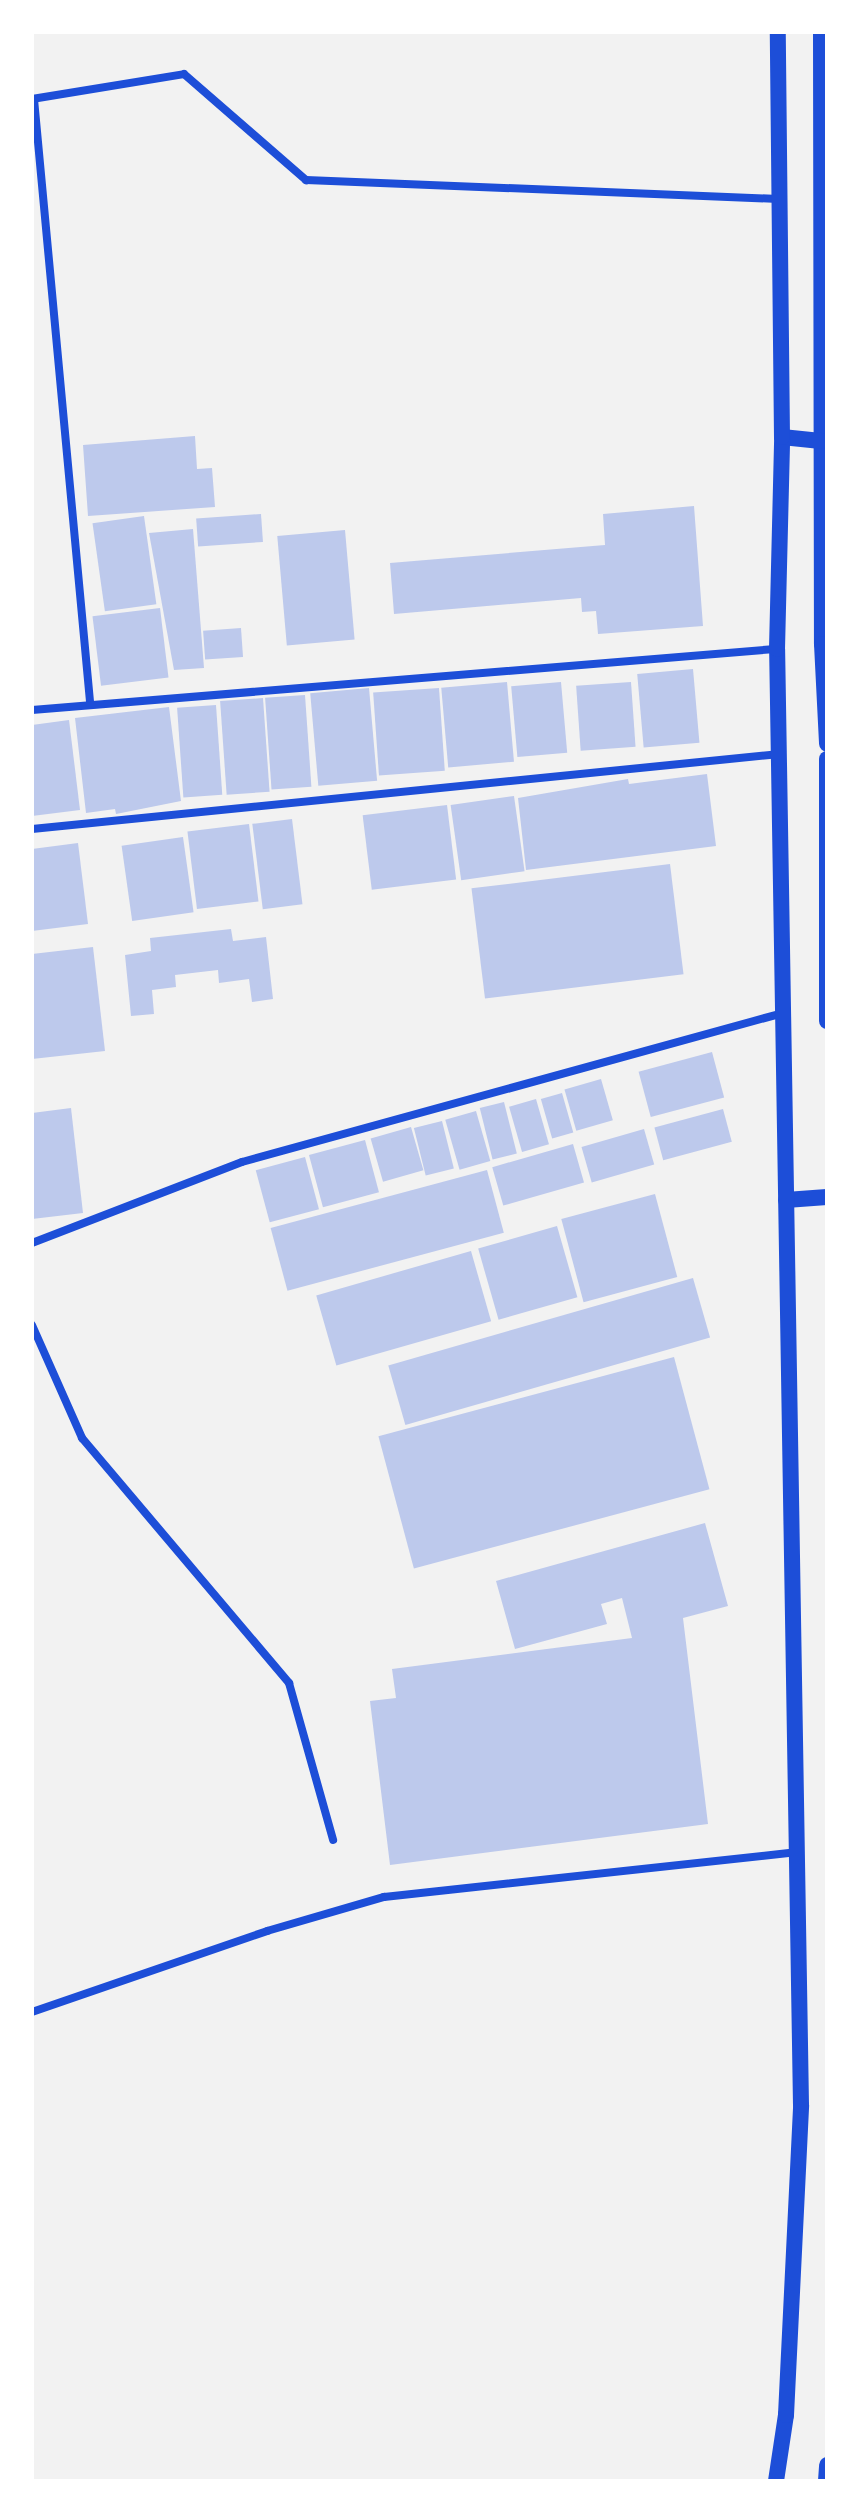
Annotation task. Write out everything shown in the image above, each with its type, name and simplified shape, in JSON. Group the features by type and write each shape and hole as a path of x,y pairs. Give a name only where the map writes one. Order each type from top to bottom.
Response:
{"main road":[{"path":"776,2481 786,2415 801,2105 777,649 782,437 778,32"},
{"path":"821,32 821,441 827,744"},
{"path":"782,437 821,441"},
{"path":"827,759 827,1021"},
{"path":"786,1200 827,1197"},
{"path":"826,2481 827,2465"}],"street":[{"path":"90,702 33,99 184,74 306,180 779,199"},
{"path":"32,710 90,702 777,649"},
{"path":"32,829 780,754"},
{"path":"32,1243 242,1162 784,1013"},
{"path":"32,1325 82,1438 289,1683 333,1840"},
{"path":"32,2012 321,1913 384,1897 798,1852"}],"building":[{"path":"195,436 197,469 212,468 215,507 88,516 83,445"},
{"path":"694,506 703,626 598,634 596,611 582,612 581,598 394,614 390,563 605,545 603,514"},
{"path":"261,514 263,542 198,546 196,519"},
{"path":"144,516 156,604 105,611 93,523"},
{"path":"193,529 204,668 174,670 149,533"},
{"path":"345,530 355,640 287,646 277,536"},
{"path":"160,608 169,677 101,686 93,616"},
{"path":"241,628 243,657 205,660 203,631"},
{"path":"693,669 699,743 644,748 637,674"},
{"path":"507,682 514,762 448,767 441,688"},
{"path":"561,682 567,753 517,757 511,686"},
{"path":"631,682 636,747 581,751 576,686"},
{"path":"369,688 377,781 318,786 310,693"},
{"path":"439,688 445,771 379,775 373,693"},
{"path":"305,695 311,787 272,790 265,698"},
{"path":"263,698 270,792 227,795 220,701"},
{"path":"216,705 222,795 183,798 177,708"},
{"path":"169,707 181,801 116,814 115,809 86,813 75,718"},
{"path":"69,720 80,810 32,816 32,725"},
{"path":"707,774 716,846 526,870 518,798 628,779 629,784"},
{"path":"514,796 525,871 461,880 451,805"},
{"path":"447,805 456,879 372,890 363,815"},
{"path":"292,819 302,904 263,909 252,824"},
{"path":"249,824 259,901 197,909 187,832"},
{"path":"183,837 194,912 132,921 122,846"},
{"path":"78,843 88,924 32,931 32,849"},
{"path":"670,864 684,974 485,999 471,888"},
{"path":"231,929 233,941 266,937 273,999 252,1002 249,979 219,983 218,970 175,975 176,987 152,990 154,1014 131,1016 125,955 151,951 150,938"},
{"path":"93,947 105,1051 32,1059 32,954"},
{"path":"712,1052 724,1097 651,1117 639,1072"},
{"path":"601,1079 613,1120 576,1131 564,1089"},
{"path":"562,1093 573,1132 552,1138 541,1099"},
{"path":"536,1099 549,1144 522,1152 509,1107"},
{"path":"504,1102 517,1153 493,1159 480,1108"},
{"path":"71,1108 83,1213 32,1219 32,1113"},
{"path":"723,1109 732,1142 663,1160 654,1127"},
{"path":"476,1111 490,1161 460,1170 445,1120"},
{"path":"442,1121 454,1169 426,1176 414,1128"},
{"path":"411,1127 423,1170 383,1182 371,1139"},
{"path":"644,1129 654,1165 592,1182 582,1147"},
{"path":"365,1140 379,1192 323,1207 309,1155"},
{"path":"573,1144 584,1182 503,1206 492,1167"},
{"path":"305,1157 319,1209 270,1222 256,1170"},
{"path":"487,1170 504,1233 287,1291 271,1228"},
{"path":"655,1194 677,1277 584,1302 561,1219"},
{"path":"557,1226 577,1297 499,1320 478,1249"},
{"path":"471,1251 491,1321 336,1366 316,1295"},
{"path":"693,1278 710,1338 405,1425 388,1365"},
{"path":"674,1357 709,1489 414,1569 378,1436"},
{"path":"705,1523 728,1606 683,1618 708,1824 390,1865 370,1701 396,1698 392,1669 632,1638 622,1598 601,1604 607,1624 515,1649 496,1581"}]}
